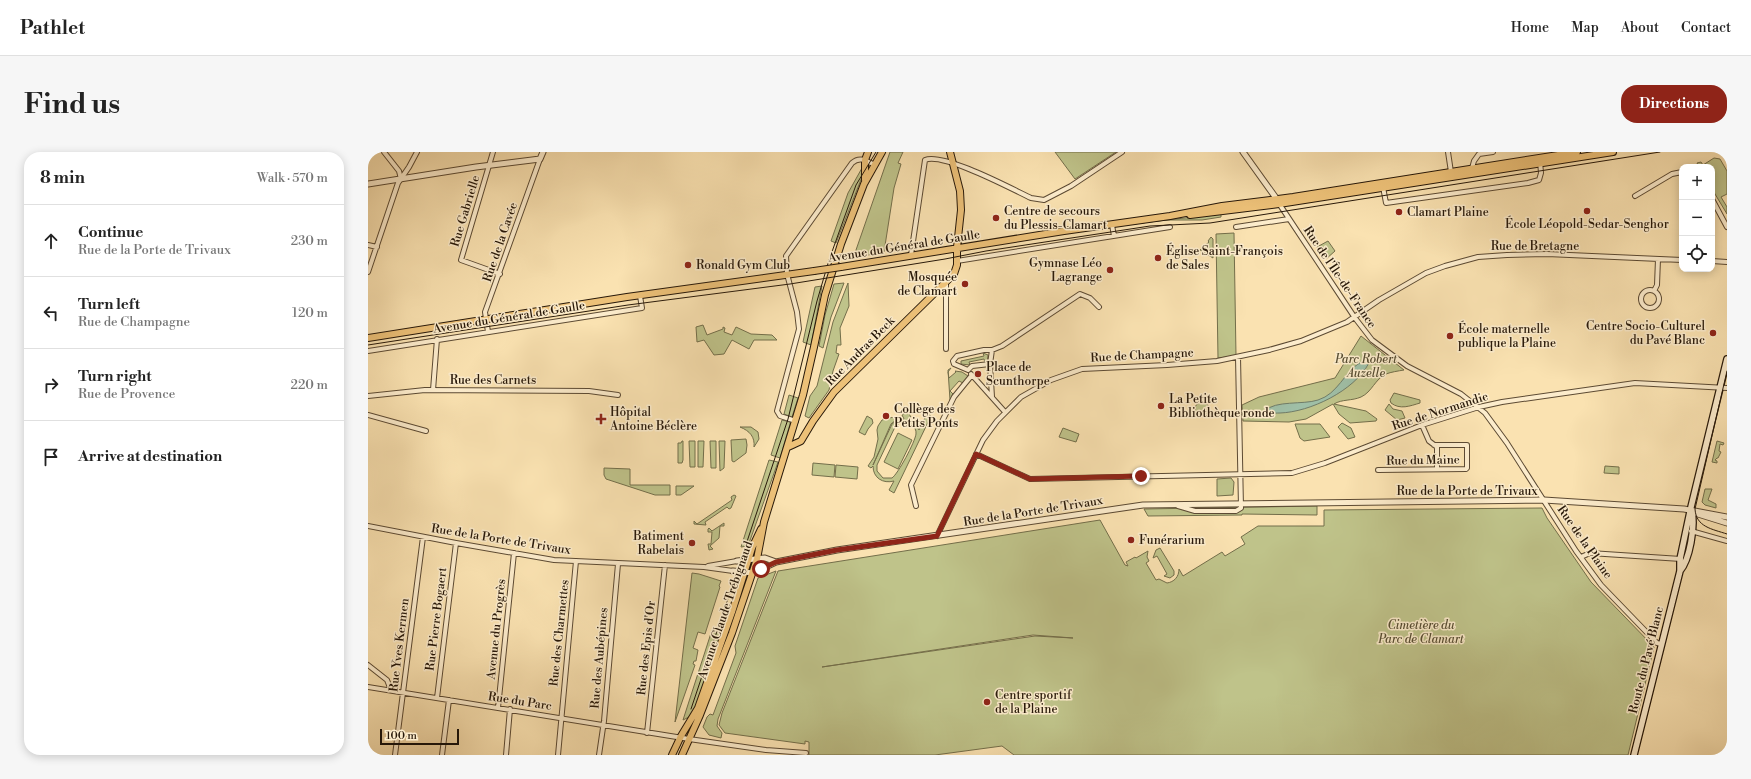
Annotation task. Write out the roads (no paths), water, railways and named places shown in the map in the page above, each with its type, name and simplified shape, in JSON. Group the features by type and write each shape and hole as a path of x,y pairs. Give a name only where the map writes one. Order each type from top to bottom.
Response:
{"main road":[{"path":"864,184 865,160 868,152"},
{"path":"864,184 882,152"},
{"path":"950,152 954,162 960,191 961,210 956,248 957,261"},
{"name":"Avenue du Général de Gaulle","path":"368,338 486,319 841,267 1170,216 1199,210 1278,201 1293,197 1540,161 1577,152"},
{"name":"Avenue du Général de Gaulle","path":"1383,185 1472,168 1613,152"},
{"name":"Avenue Claude Trébignaud","path":"672,755 680,737 698,708 752,548 764,522 796,421 825,295 841,244 864,184"},
{"name":"Rue Andras Beck","path":"788,447 799,443 834,392 954,274 957,261"},
{"name":"Route du Pavé Blanc","path":"1636,754 1661,644 1690,530 1694,522 1691,510 1727,359"},
{"name":"Avenue Claude Trébignaud","path":"682,755 700,715 732,633 757,559 764,522"}],"street":[{"path":"384,152 399,171 402,179"},
{"path":"368,272 398,183 402,179 417,152"},
{"name":"Rue Gabrielle","path":"493,152 461,260 500,274"},
{"path":"368,184 540,159 544,152"},
{"path":"910,256 925,160 929,158 954,162 1031,198 1044,200 1071,186 1122,152"},
{"path":"1243,152 1278,201"},
{"path":"1448,152 1451,172"},
{"path":"1472,168 1474,161 1479,154 1493,152"},
{"name":"Rue de la Cavée","path":"488,332 485,312 500,274 540,159"},
{"path":"796,421 780,416 777,411 799,329 797,312 787,274 786,254 852,163 858,159 865,160 875,165"},
{"path":"1383,185 1386,204 1521,184 1539,180 1542,173 1540,161"},
{"path":"1635,196 1672,174 1679,173"},
{"path":"1713,200 1727,227"},
{"name":"Rue de l'Île-de-France","path":"1278,201 1355,318 1372,340 1397,359 1461,394 1479,408 1507,443 1544,500"},
{"path":"1236,227 1289,219"},
{"path":"1112,225 1114,236"},
{"name":"Avenue du Général de Gaulle","path":"957,261 1073,244 1170,227"},
{"path":"368,245 377,247"},
{"name":"Rue de Bretagne","path":"1355,318 1379,300 1417,278 1445,266 1478,258 1502,255 1547,254 1679,260"},
{"path":"1654,291 1657,285 1658,259"},
{"path":"1715,261 1727,262"},
{"path":"946,282 946,349"},
{"path":"1648,290 1654,291 1658,296 1657,303 1652,307 1646,307 1641,302 1642,294 1648,290"},
{"path":"1005,412 968,370 954,364 954,359 957,356 984,350 992,350 1002,346 1080,294 1090,298 1100,308"},
{"name":"Avenue du Général de Gaulle","path":"368,351 642,308 640,296"},
{"name":"Rue de Champagne","path":"937,536 983,440 1005,412 1021,397 1051,380 1082,369 1167,365 1217,361 1238,357 1301,341 1355,318"},
{"path":"433,390 437,339"},
{"path":"992,350 990,364 992,397"},
{"path":"1238,357 1241,503"},
{"path":"968,370 972,366 990,364"},
{"path":"916,506 911,485 954,398 972,375"},
{"name":"Rue de Normandie","path":"976,454 1030,479 1292,473 1325,463 1422,425 1502,402 1562,395 1635,383 1727,388"},
{"name":"Rue des Carnets","path":"368,396 433,390 590,391 618,395"},
{"path":"368,415 426,431"},
{"path":"1422,425 1429,441 1437,447 1437,469"},
{"name":"Rue du Maine","path":"1378,470 1467,468 1466,445 1434,445"},
{"name":"Rue de la Porte de Trivaux","path":"368,526 456,544 549,559 618,564 704,567 752,573 776,562 837,550 1135,506 1241,503 1544,500 1697,510 1727,517"},
{"name":"Rue de la Plaine","path":"1544,500 1601,585 1657,643 1661,644"},
{"name":"Rue de la Porte de Trivaux","path":"1691,510 1698,514 1727,523"},
{"path":"1690,530 1727,541"},
{"name":"Rue Yves Kermen","path":"395,755 423,537"},
{"name":"Rue Pierre Bogaert","path":"437,698 456,544"},
{"name":"Avenue du Progrès","path":"498,708 514,553"},
{"path":"1581,557 1590,553 1683,560"},
{"name":"Rue de la Porte de Trivaux","path":"704,567 737,561 768,558 776,562"},
{"name":"Rue des Charmettes","path":"558,755 576,561"},
{"name":"Rue des Aubépines","path":"599,755 618,564"},
{"name":"Rue des Epis d'Or","path":"647,733 665,565"},
{"path":"368,665 387,680 391,690"},
{"name":"Rue du Parc","path":"368,687 689,739"},
{"path":"442,755 449,700"},
{"path":"506,755 510,710"},
{"path":"689,739 766,750 806,753"}],"tram line":[{"path":"691,709 788,419 817,301 829,260 856,185 876,152"},
{"path":"368,345 628,305 790,284 986,251 1150,226 1210,223 1660,152"},
{"path":"1727,371 1695,509 1698,520 1702,524 1711,529 1727,534"}],"place":[{"name":"École Léopold-Sedar-Senghor","path":"1587,211"},
{"name":"Clamart Plaine","path":"1399,212"},
{"name":"Centre de secours du Plessis-Clamart","path":"996,218"},
{"name":"Église Saint-François de Sales","path":"1158,258"},
{"name":"Ronald Gym Club","path":"688,265"},
{"name":"Gymnase Léo Lagrange","path":"1110,270"},
{"name":"Mosquée de Clamart","path":"965,284"},
{"name":"Centre Socio-Culturel du Pavé Blanc","path":"1713,333"},
{"name":"École maternelle publique la Plaine","path":"1450,336"},
{"name":"Place de Scunthorpe","path":"978,374"},
{"name":"La Petite Bibliothèque ronde","path":"1161,406"},
{"name":"Collège des Petits Ponts","path":"886,416"},
{"name":"Hôpital Antoine Béclère","path":"601,419"},
{"name":"Funérarium","path":"1131,540"},
{"name":"Batiment Rabelais","path":"692,543"},
{"name":"Centre sportif de la Plaine","path":"987,702"}],"park label":[{"name":"Parc Robert Auzelle","path":"1366,366"},
{"name":"Cimetière du Parc de Clamart","path":"1421,632"}]}
